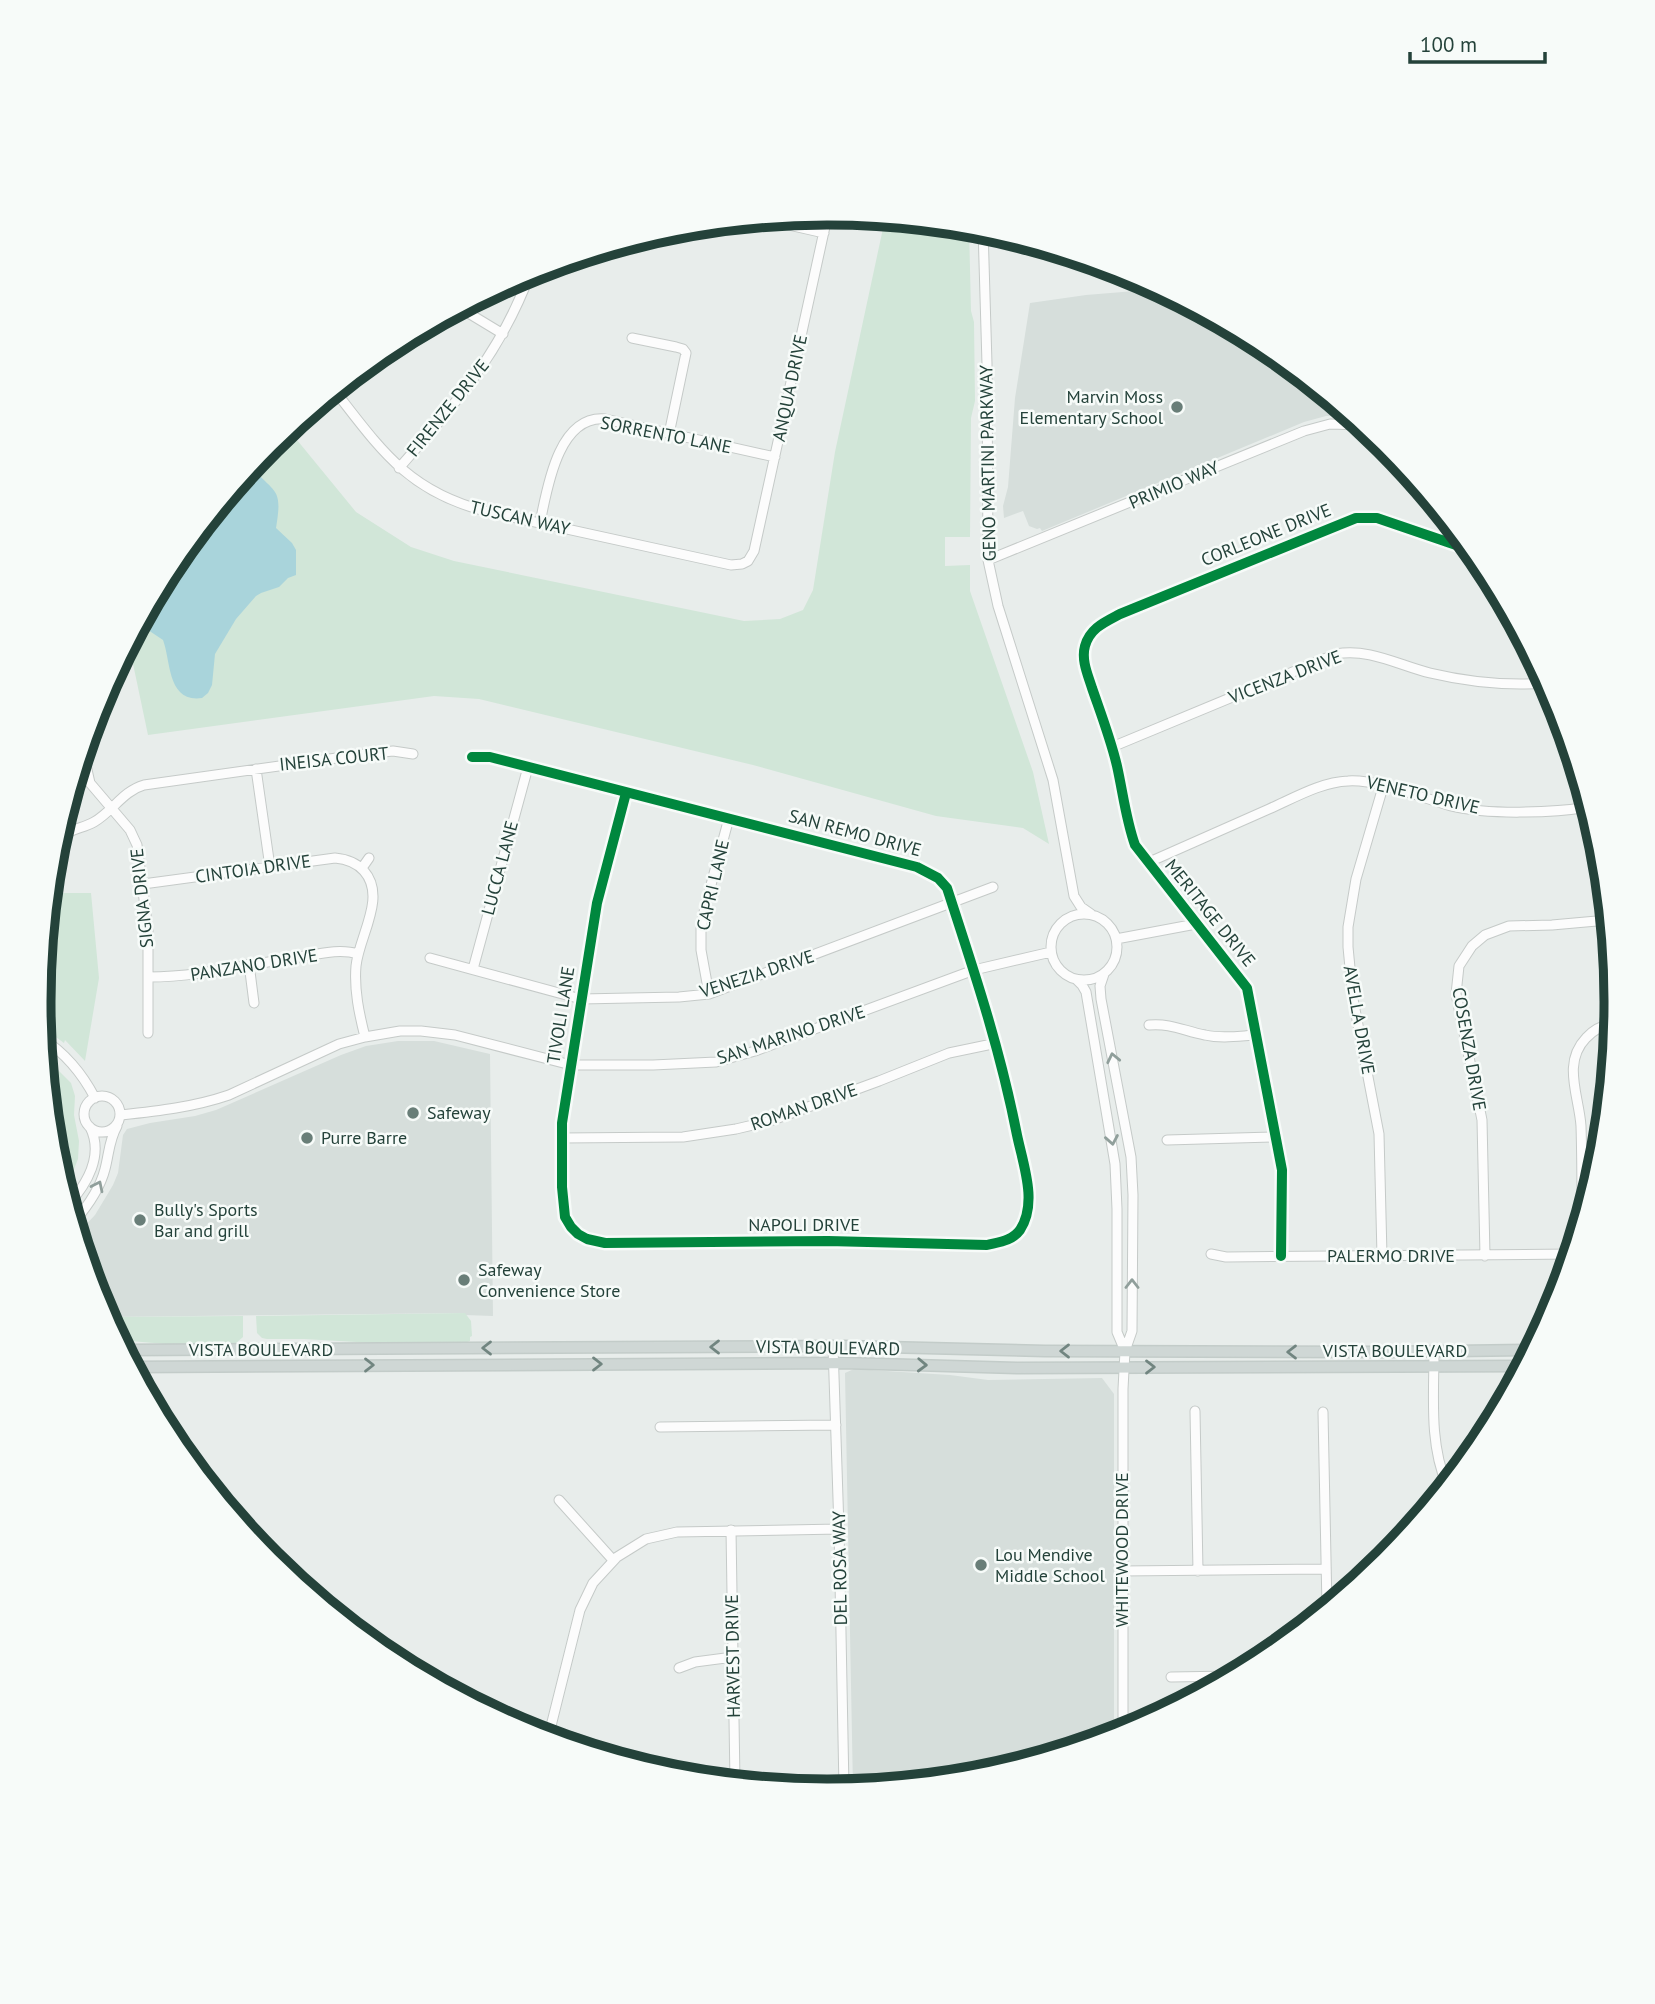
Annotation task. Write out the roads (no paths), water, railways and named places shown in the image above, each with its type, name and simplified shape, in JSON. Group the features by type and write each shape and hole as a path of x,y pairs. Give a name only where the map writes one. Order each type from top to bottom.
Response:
{"main road":[{"name":"VISTA BOULEVARD","path":"133,1350 833,1346 1125,1351 1522,1350"},
{"name":"VISTA BOULEVARD","path":"142,1367 834,1363 1124,1368 1513,1366"}],"street":[{"name":"ANQUA DRIVE","path":"751,565 826,225"},
{"path":"795,226 824,233"},
{"name":"GENO MARTINI PARKWAY","path":"983,241 988,560 998,606 1053,780 1074,896"},
{"name":"FIRENZE DRIVE","path":"400,468 472,382 503,334 524,287"},
{"path":"469,313 503,334"},
{"path":"632,338 685,347 685,360 669,434"},
{"name":"TUSCAN WAY","path":"340,398 379,447 400,468 433,491 459,504 731,565 751,565"},
{"name":"SORRENTO LANE","path":"540,523 555,460 568,439 586,419 605,419 775,457"},
{"name":"PRIMIO WAY","path":"988,560 1304,431 1330,424 1347,425"},
{"name":"CORLEONE DRIVE","path":"1087,641 1098,626 1120,614 1356,518 1377,518 1455,545"},
{"name":"MERITAGE DRIVE","path":"1087,641 1084,651 1086,670 1112,747 1135,845 1247,988 1282,1170 1281,1256"},
{"name":"VICENZA DRIVE","path":"1112,747 1336,654 1348,652 1370,654 1458,678 1513,684 1535,683"},
{"name":"INEISA COURT","path":"70,830 97,820 130,791 144,785 365,754 393,751 413,754"},
{"name":"SAN REMO DRIVE","path":"472,757 490,757 729,818 917,867 938,877 947,888 997,1043 1006,1080 1028,1190 1028,1209 1020,1230"},
{"name":"LUCCA LANE","path":"473,969 528,767"},
{"name":"SIGNA DRIVE","path":"87,769 90,783 134,836 148,930 148,1033"},
{"path":"256,769 270,867"},
{"name":"VENETO DRIVE","path":"1147,863 1329,784 1351,780 1475,810 1557,811 1580,808"},
{"name":"AVELLA DRIVE","path":"1382,1256 1379,1134 1353,999 1348,927 1356,879 1384,787"},
{"name":"TIVOLI LANE","path":"584,1238 571,1227 563,1208 562,1123 597,903 626,793"},
{"name":"CAPRI LANE","path":"709,993 701,950 701,929 729,818"},
{"name":"CINTOIA DRIVE","path":"143,884 335,858 351,861 362,868"},
{"path":"365,1037 356,997 358,954 372,909 371,883 362,868 369,858"},
{"name":"VENEZIA DRIVE","path":"430,958 582,999 679,997 709,993 993,887"},
{"path":"1074,896 1079,905 1108,924 1117,947 1114,960 1104,974 1100,986 1133,1177 1132,1331 1125,1351"},
{"path":"1074,896 1071,910 1052,935 1051,951 1062,972 1076,979 1086,992 1115,1164 1117,1332 1125,1351"},
{"path":"1066,917 1079,913 1091,914"},
{"name":"COSENZA DRIVE","path":"1485,1256 1482,1120 1457,995 1459,966 1472,946 1485,935 1509,926 1600,921"},
{"path":"1116,939 1196,924"},
{"name":"PANZANO DRIVE","path":"148,977 184,976 340,951 358,954"},
{"name":"SAN MARINO DRIVE","path":"120,1119 185,1107 229,1095 339,1044 400,1031 443,1033 571,1065 716,1062 755,1051 974,970 1051,951"},
{"path":"249,964 254,1003"},
{"path":"1076,979 1086,980 1104,974"},
{"path":"1149,1025 1164,1023 1205,1035 1226,1037 1256,1035"},
{"path":"1582,1187 1581,1125 1573,1080 1574,1059 1577,1049 1590,1034 1604,1026"},
{"name":"ROMAN DRIVE","path":"562,1138 683,1137 736,1129 770,1121 949,1053 997,1043"},
{"path":"52,1046 71,1062 89,1086 94,1098"},
{"path":"75,1195 85,1182 93,1163 94,1145 84,1112 87,1104 94,1098 103,1097 118,1106 120,1119 111,1140 97,1191 80,1214"},
{"path":"89,1126 106,1130 114,1128 120,1119"},
{"path":"1167,1140 1276,1137"},
{"name":"NAPOLI DRIVE","path":"584,1238 605,1243 828,1241 987,1245 1009,1240 1020,1230"},
{"name":"PALERMO DRIVE","path":"1211,1254 1226,1257 1562,1254"},
{"name":"DEL ROSA WAY","path":"833,1346 844,1778"},
{"name":"WHITEWOOD DRIVE","path":"1123,1721 1122,1433 1125,1351"},
{"path":"1434,1351 1436,1446 1444,1475"},
{"path":"1195,1411 1198,1571"},
{"path":"1323,1412 1327,1597"},
{"path":"660,1427 836,1425"},
{"path":"559,1500 612,1560"},
{"path":"551,1728 580,1610 593,1584 612,1560 630,1547 677,1532 839,1529"},
{"name":"HARVEST DRIVE","path":"731,1530 735,1773"},
{"path":"1122,1571 1326,1569"},
{"path":"679,1668 695,1662 733,1657"},
{"path":"1171,1676 1214,1676"}],"water":[{"path":"259,474 275,492 278,505 276,528 296,550 296,575 288,578 279,587 256,596 236,619 215,654 212,685 202,698 191,698 176,687 163,640 147,629 155,614 211,529"}],"place":[{"name":"Marvin Moss Elementary School","path":"1177,407"},
{"name":"Safeway","path":"413,1113"},
{"name":"Purre Barre","path":"307,1138"},
{"name":"Bully's Sports Bar and grill","path":"140,1220"},
{"name":"Safeway Convenience Store","path":"464,1280"},
{"name":"Lou Mendive Middle School","path":"981,1565"}]}
